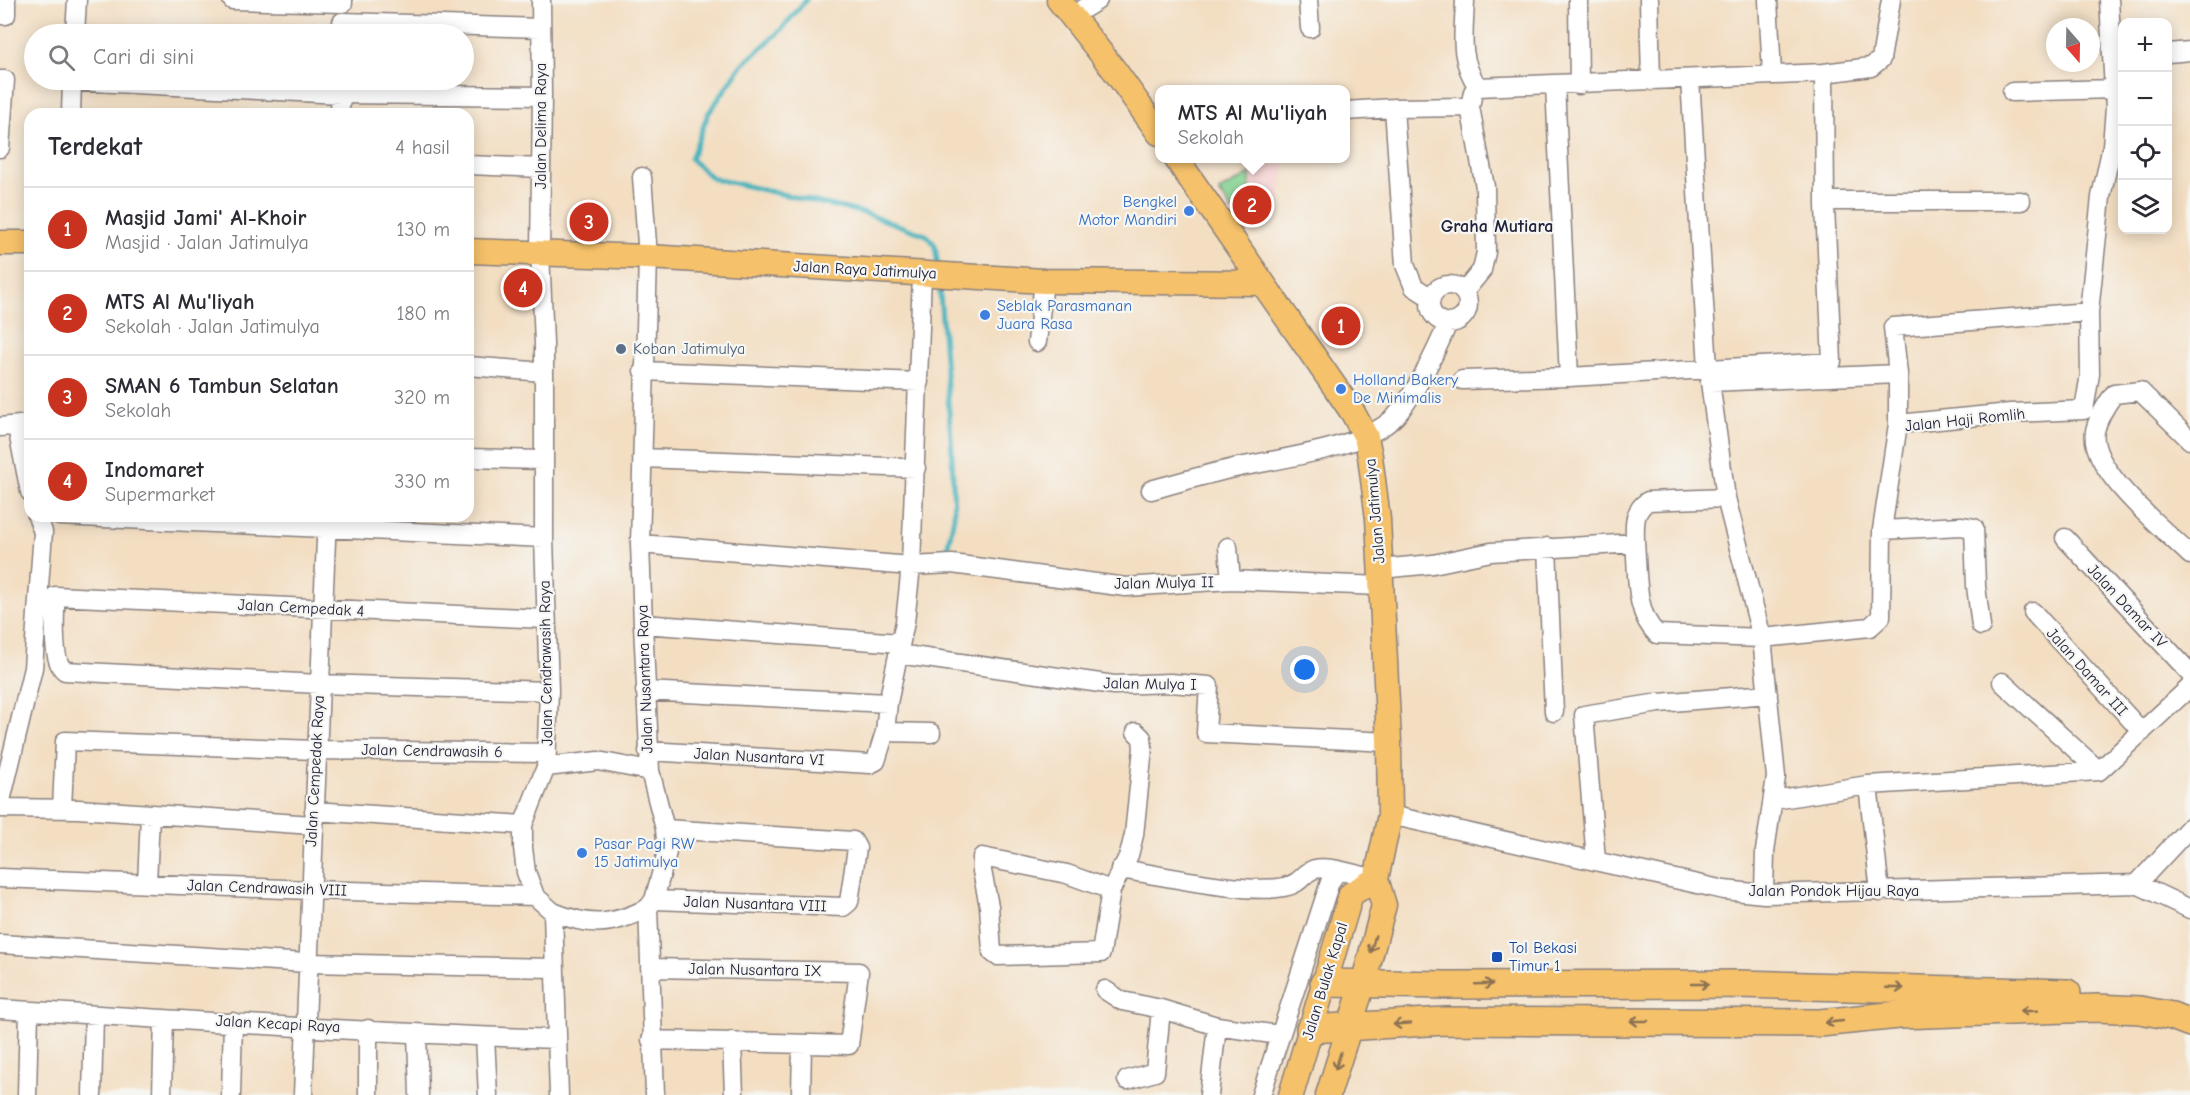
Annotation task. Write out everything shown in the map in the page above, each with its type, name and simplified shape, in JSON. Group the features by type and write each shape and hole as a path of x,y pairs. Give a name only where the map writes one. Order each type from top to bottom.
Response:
{"highway":[{"path":"1324,983 1749,984 2096,993 2168,999 2190,1005"},
{"path":"1445,1021 1447,985"},
{"path":"1310,1029 1445,1021 1820,1023 1899,1015 2097,1008 2140,1010 2172,1016 2190,1023"}],"main road":[{"path":"1065,8 1155,125"},
{"name":"Jalan Jatimulya","path":"1179,163 1353,413 1366,437 1373,473 1381,578 1390,815"},
{"path":"0,243 24,243"},
{"name":"Jalan Raya Jatimulya","path":"474,252 540,252 648,257 1044,281 1262,283"},
{"path":"1328,1095 1363,984 1383,905 1376,879 1390,815"},
{"name":"Jalan Bulak Kapal","path":"1291,1095 1351,894 1376,879"}],"street":[{"path":"0,15 6,15 6,0"},
{"path":"76,24 77,0"},
{"path":"232,0 343,2 342,24"},
{"name":"Jalan Delima Raya","path":"540,252 541,0"},
{"path":"1065,8 1098,0"},
{"path":"1308,0 1310,28"},
{"path":"1465,0 1464,57 1467,71 1478,87"},
{"path":"1578,0 1579,85"},
{"path":"1649,0 1652,81"},
{"path":"1768,0 1772,74"},
{"path":"1464,292 1482,270 1486,252 1485,187 1470,108 1473,92 1478,87 1690,80 1824,73 1871,68 1881,59 1891,0"},
{"name":"Jalan Haji Romlih","path":"1635,543 1643,614 1648,626 1658,634 1762,638 1870,627 1881,617 1882,530 1898,424 2010,413 2084,410 2090,374 2089,312 2101,197 2112,146 2117,59 2109,0"},
{"path":"474,28 542,28"},
{"path":"2172,53 2190,51"},
{"path":"1462,380 1569,377 1832,362 1824,73"},
{"path":"1,148 2,80"},
{"path":"1690,80 1708,368"},
{"path":"1555,85 1569,377"},
{"path":"2012,92 2114,89"},
{"path":"71,108 72,90"},
{"path":"340,108 341,90"},
{"path":"408,90 542,96"},
{"path":"1394,108 1406,265 1414,287 1430,297"},
{"path":"1350,111 1470,108"},
{"path":"474,165 541,168"},
{"name":"Jalan Nusantara Raya","path":"642,177 648,257 643,371 640,544 645,691 650,771 665,829 667,852 651,904 651,1040 654,1095"},
{"path":"1826,201 2021,201"},
{"name":"Jalan Cendrawasih Raya","path":"535,896 526,872 523,825 547,760 549,691 544,538 544,372 540,252"},
{"path":"931,733 885,732 888,703 905,622 911,566 919,382 934,274"},
{"path":"1037,342 1044,281"},
{"path":"1151,490 1228,469 1322,450 1366,437 1400,412 1433,358 1448,323 1461,318 1466,312 1468,305 1464,292 1449,284 1434,291 1430,297 1431,311 1435,317 1448,323"},
{"path":"1898,424 1898,374 1893,327 2089,312"},
{"path":"474,366 544,372"},
{"path":"643,371 919,382"},
{"path":"1764,894 1765,851 1776,777 1768,694 1762,638 1726,498 1710,382 1898,374"},
{"path":"2190,440 2140,391 2114,394 2104,408 2095,433 2099,455 2122,489 2190,555"},
{"path":"16,426 24,464"},
{"path":"474,458 543,460"},
{"path":"642,458 916,468"},
{"path":"1635,543 1635,518 1639,507 1648,501 1726,498"},
{"path":"39,522 43,532 33,668 0,806 150,815 523,825"},
{"path":"326,522 544,538"},
{"name":"Jalan Cempedak Raya","path":"303,1095 326,522"},
{"path":"1882,530 1961,526 1974,528 1976,586 1981,626"},
{"name":"Jalan Damar IV","path":"2065,538 2190,673"},
{"name":"Jalan Mulya II","path":"640,544 911,566 952,564 1126,586 1231,580 1381,578 1491,552 1635,543"},
{"path":"1227,547 1231,580"},
{"path":"1547,547 1554,712"},
{"name":"Jalan Cempedak 4","path":"319,684 65,670 61,668 56,657 55,596 546,619"},
{"name":"Jalan Damar III","path":"2033,612 2142,732"},
{"path":"643,624 899,649"},
{"name":"Jalan Mulya I","path":"899,649 1114,685 1170,683 1209,686 1206,733 1389,742"},
{"path":"2002,682 2099,771"},
{"path":"319,684 549,691"},
{"path":"1774,800 1868,785 2099,771 2190,687"},
{"path":"645,691 888,703"},
{"path":"1596,860 1584,715 1659,703 1768,694"},
{"name":"Jalan Nusantara VI","path":"648,751 870,764 876,761 880,754 885,732"},
{"path":"1111,890 1067,874 982,857 982,871 989,906 992,952 998,956 1101,953 1111,890 1129,855 1134,835 1143,748 1142,738 1136,732"},
{"name":"Jalan Cendrawasih 6","path":"62,809 65,741 547,760"},
{"path":"547,760 598,761 650,771"},
{"path":"1868,785 1880,892"},
{"path":"147,884 150,815"},
{"name":"Jalan Pondok Hijau Raya","path":"1390,815 1724,890 1764,894 2137,884"},
{"name":"Jalan Nusantara VIII","path":"651,904 843,907 850,897 857,848 853,842 665,829"},
{"path":"2189,831 2137,884 2190,909"},
{"path":"1120,869 1255,888 1286,887 1309,869 1323,867 1376,879"},
{"path":"1261,1095 1324,894 1338,870"},
{"name":"Jalan Cendrawasih VIII","path":"0,878 535,896"},
{"path":"535,896 553,912 576,922 601,924 625,920 651,904"},
{"path":"553,912 559,1095"},
{"path":"0,944 307,963 554,968"},
{"name":"Jalan Nusantara IX","path":"650,968 859,972 849,1045 802,1045"},
{"path":"1105,990 1122,1001 1161,1009 1217,1026 1279,1035"},
{"path":"1127,1080 1155,1072 1161,1009"},
{"name":"Jalan Kecapi Raya","path":"0,1010 94,1017 368,1029 417,1034 556,1039"},
{"path":"27,1095 29,1011"},
{"path":"92,1095 94,1017"},
{"path":"162,1095 164,1019"},
{"path":"231,1095 233,1022"},
{"path":"1209,1095 1217,1026"},
{"path":"368,1029 368,1095"},
{"path":"417,1034 419,1095"},
{"path":"485,1037 488,1095"},
{"path":"651,1040 802,1045 801,1095"},
{"path":"732,1041 734,1095"}],"shaded area":[{"path":"1284,163 1278,221 1237,228 1217,190 1251,172 1253,166"}],"green space":[{"path":"1250,174 1250,208 1232,212 1219,191"}],"waterway":[{"path":"806,0 780,31 742,65 708,114 691,159 712,178 864,213 926,235 935,245 938,268"},
{"path":"939,280 952,451 954,516 946,555"}],"place":[{"name":"MTS Al Mu'liyah","path":"1252,205"},
{"name":"Bengkel Motor Mandiri","path":"1189,211"},
{"name":"SMAN 6 Tambun Selatan","path":"589,222"},
{"name":"Indomaret","path":"523,288"},
{"name":"Seblak Parasmanan Juara Rasa","path":"985,315"},
{"name":"Masjid Jami' Al-Khoir","path":"1341,326"},
{"name":"Koban Jatimulya","path":"621,349"},
{"name":"Holland Bakery De Minimalis","path":"1341,389"},
{"name":"Pasar Pagi RW 15 Jatimulya","path":"582,853"},
{"name":"Tol Bekasi Timur 1","path":"1497,957"}],"district":[{"name":"Graha Mutiara","path":"1497,226"}]}
